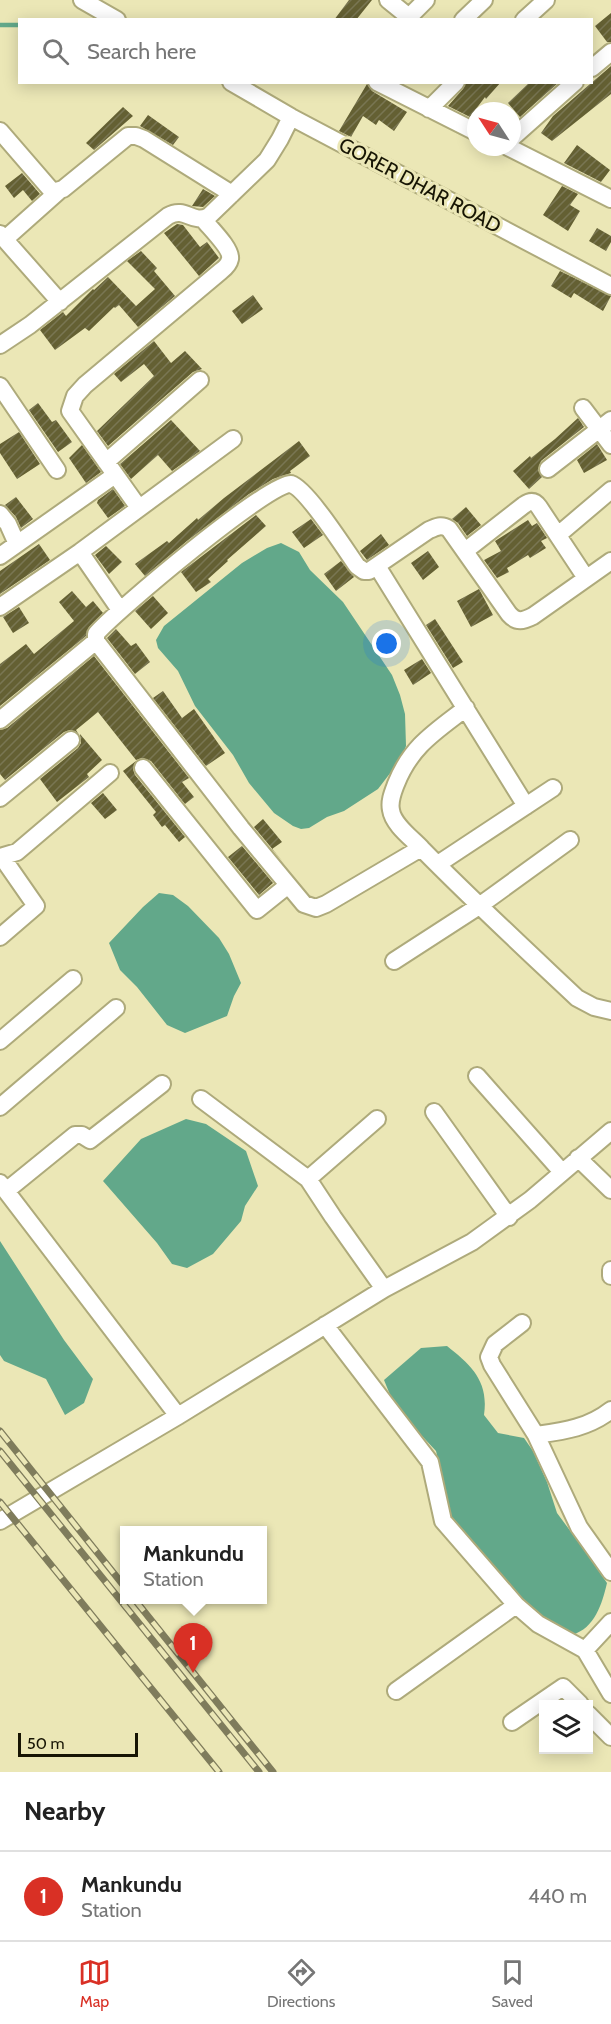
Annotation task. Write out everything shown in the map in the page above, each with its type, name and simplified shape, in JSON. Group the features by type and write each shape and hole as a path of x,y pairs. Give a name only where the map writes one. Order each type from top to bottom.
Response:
{"street":[{"path":"82,0 114,18"},
{"path":"388,0 407,18 426,0"},
{"path":"465,18 484,0"},
{"path":"526,18 546,0"},
{"path":"593,66 611,52"},
{"name":"GORER DHAR ROAD","path":"234,84 291,117 611,286"},
{"path":"385,84 401,88 429,109 467,128"},
{"path":"429,109 454,84"},
{"path":"521,130 573,84"},
{"path":"0,345 60,302 168,216 182,212 196,219 209,216 267,160 291,117"},
{"path":"0,131 51,190 60,190"},
{"path":"60,302 2,236 128,136 144,139 232,194"},
{"path":"521,154 611,199"},
{"path":"139,508 70,411 72,402 85,385 228,264 230,257 228,250 203,219"},
{"path":"0,556 111,468 200,380"},
{"path":"0,386 57,470"},
{"path":"583,408 605,425 611,445"},
{"path":"548,469 605,425"},
{"path":"0,607 80,552 233,439"},
{"path":"421,848 316,908 304,904 96,641 96,634 120,610 253,504 284,484 291,484 299,489 310,501 361,570 369,571 439,526 449,529 509,614 519,621 533,616 611,561"},
{"path":"558,535 611,490"},
{"path":"465,551 530,502 537,504 586,578"},
{"path":"0,514 8,524 17,544"},
{"path":"80,552 120,610"},
{"path":"377,566 526,806"},
{"path":"0,720 96,641"},
{"path":"466,708 415,750 406,762 391,797 391,812 396,822 421,848 577,998 587,1004 611,1011"},
{"path":"0,798 71,740"},
{"path":"142,768 258,910 288,886"},
{"path":"0,937 36,906 1,857 16,852 110,773"},
{"path":"438,864 553,788"},
{"path":"394,961 479,906 570,840"},
{"path":"0,1041 73,979"},
{"path":"0,1107 116,1008"},
{"path":"477,1076 562,1172"},
{"path":"162,1084 90,1140 82,1135 75,1135 3,1187 178,1416"},
{"path":"201,1099 308,1179 384,1289"},
{"path":"434,1112 509,1217"},
{"path":"308,1179 377,1119"},
{"path":"0,1521 178,1416 384,1289 472,1242 509,1217 611,1131"},
{"path":"578,1158 611,1190"},
{"path":"611,1270 611,1276"},
{"path":"522,1323 495,1344 489,1357 536,1436 579,1527 611,1572"},
{"path":"325,1325 430,1462 443,1521 516,1605 538,1624 585,1650 611,1694"},
{"path":"536,1436 581,1427 599,1419 611,1410"},
{"path":"396,1691 516,1605"},
{"path":"585,1650 611,1622"},
{"path":"543,1700 562,1687 576,1700"},
{"path":"512,1722 539,1703"},
{"path":"593,1719 611,1737"}],"shaded area":[{"path":"281,543 299,552 310,570 343,602 392,675 405,714 406,746 401,759 378,789 344,811 327,817 309,828 301,829 274,813 249,783 233,755 195,706 178,671 158,648 156,640 164,626 242,563 267,548"},
{"path":"159,893 173,895 188,906 219,938 229,954 241,983 227,1016 185,1033 167,1025 137,987 120,970 109,943"},
{"path":"186,1119 206,1124 246,1151 258,1186 245,1206 241,1221 213,1254 187,1268 172,1264 157,1243 103,1181 141,1139"},
{"path":"0,1241 64,1340 93,1379 84,1403 65,1415 46,1379 4,1361 0,1355"},
{"path":"447,1346 471,1367 481,1383 485,1403 484,1415 498,1433 524,1438 533,1451 547,1482 557,1513 607,1583 596,1614 580,1632 572,1635 555,1626 516,1594 449,1517 436,1451 395,1407 384,1380 421,1348"}],"building":[{"path":"349,0 372,0 358,18 336,18"},
{"path":"611,13 611,42 607,42 595,26"},
{"path":"611,66 611,94 552,141 541,133 553,116 593,84"},
{"path":"367,84 372,91 407,112 394,131 379,120 376,125 363,116 351,137 339,131"},
{"path":"465,84 499,84 481,102 467,102 467,116 448,106"},
{"path":"528,84 557,84 521,116 521,102 509,102"},
{"path":"123,107 133,116 94,150 86,143"},
{"path":"148,115 179,137 173,145 140,126"},
{"path":"577,145 610,170 601,182 564,163"},
{"path":"22,173 40,194 32,201 23,190 14,198 5,186"},
{"path":"562,186 578,194 570,205 580,211 568,231 543,215"},
{"path":"203,189 215,196 203,207 192,206"},
{"path":"177,224 183,225 200,247 207,242 219,258 199,276 164,233"},
{"path":"597,228 611,236 611,242 606,251 589,241"},
{"path":"141,251 157,268 154,271 175,296 138,327 119,305 114,307 89,331 85,328 55,350 40,330 63,312 66,316 108,277 136,306 155,289 127,261"},
{"path":"560,271 611,296 603,311 574,293 571,298 551,286"},
{"path":"253,295 263,309 242,324 232,311"},
{"path":"154,341 171,363 185,351 202,369 193,372 108,446 97,431 154,376 144,364 121,382 114,374"},
{"path":"38,403 52,422 56,420 72,442 58,452 29,410"},
{"path":"578,418 584,427 541,461 538,470 542,477 529,489 513,471"},
{"path":"171,420 200,451 172,471 158,455 131,479 120,464"},
{"path":"19,432 40,464 17,479 0,453 0,444"},
{"path":"299,441 310,456 290,471 291,473 273,479 249,494 145,576 135,564 167,541 169,543 197,518 198,520"},
{"path":"597,444 607,460 584,473 577,460"},
{"path":"82,445 101,472 86,483 69,458"},
{"path":"113,489 125,506 108,518 97,503"},
{"path":"16,497 33,519 21,528 16,517 5,505"},
{"path":"466,507 481,525 467,536 458,523 452,519"},
{"path":"256,515 266,526 208,579 211,582 196,592 181,572"},
{"path":"311,519 323,535 304,548 292,532"},
{"path":"528,520 532,526 537,523 547,538 541,541 546,548 530,558 528,555 507,568 509,572 497,578 484,560 501,551 495,541"},
{"path":"381,534 389,545 367,560 360,551"},
{"path":"39,544 50,560 0,594 0,571"},
{"path":"106,546 122,562 109,574 95,555"},
{"path":"428,551 439,567 423,580 411,563"},
{"path":"341,561 354,577 336,591 324,574"},
{"path":"479,589 493,615 471,627 457,601"},
{"path":"72,591 86,607 93,601 103,613 89,627 86,636 0,706 0,664 26,644 34,654 74,621 59,602"},
{"path":"153,596 168,613 151,629 135,611"},
{"path":"19,607 29,623 13,633 3,617"},
{"path":"435,619 463,662 453,668 426,625"},
{"path":"116,629 131,646 136,643 150,662 135,674 107,638"},
{"path":"94,656 189,778 182,782 194,797 185,804 151,761 142,758 136,760 98,712 76,730 78,733 70,730 64,732 5,780 0,774 0,730 7,728"},
{"path":"422,659 431,673 413,685 404,670"},
{"path":"163,691 182,718 194,709 225,753 206,766 153,698"},
{"path":"80,734 102,760 87,774 89,777 57,802 40,779 78,748 81,743"},
{"path":"136,761 133,769 135,775 185,837 179,842 165,825 162,827 153,815 156,812 123,771"},
{"path":"103,793 117,810 105,819 91,803"},
{"path":"263,819 282,842 272,849 254,827"},
{"path":"242,846 273,883 259,895 228,857"}],"waterway":[{"path":"0,25 18,25"}],"railway":[{"path":"0,1431 120,1581"},
{"path":"0,1451 120,1600"},
{"path":"0,1502 219,1772"},
{"path":"123,1604 259,1772"},
{"path":"138,1604 273,1772"}],"place":[{"name":"Mankundu","path":"193,1673"}]}
